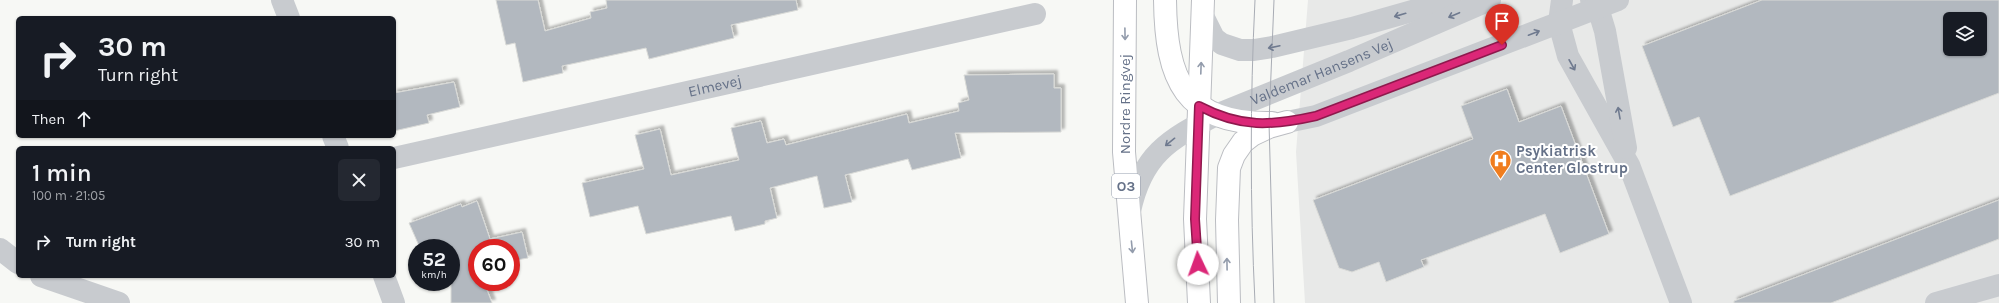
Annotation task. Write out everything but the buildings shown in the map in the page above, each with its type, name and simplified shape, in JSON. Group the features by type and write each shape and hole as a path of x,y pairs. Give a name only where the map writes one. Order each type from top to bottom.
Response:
{"main road":[{"name":"Nordre Ringvej","path":"1125,0 1124,152 1128,216 1137,303"},
{"path":"1165,0 1165,27 1175,75 1183,89 1204,115 1252,124 1287,122"},
{"path":"1199,303 1195,219 1204,115 1203,8"},
{"path":"1229,303 1227,220 1229,168 1234,154 1243,142 1252,134 1287,122"}],"street":[{"path":"282,0 288,16"},
{"name":"Valdemar Hansens Vej","path":"1203,8 1214,38 1222,44 1240,50 1254,50 1272,48 1352,28 1451,0"},
{"name":"Valdemar Hansens Vej","path":"1128,216 1134,189 1143,171 1159,152 1172,140 1204,115 1349,61 1490,0"},
{"path":"1562,0 1559,23 1568,56 1628,165 1681,303"},
{"path":"1287,122 1316,116 1559,23 1594,4 1618,0"},
{"path":"1594,4 1605,30 1628,165"},
{"name":"Elmevej","path":"396,158 1035,14"},
{"path":"0,249 16,261"},
{"path":"47,278 119,303"},
{"path":"385,278 394,303"},
{"path":"1936,303 1999,285"},
{"path":"1980,303 1999,293"}],"shaded area":[{"path":"1308,0 1999,0 1999,303 1305,303 1296,152"}],"tram line":[{"path":"1255,0 1251,152 1255,303"},
{"path":"1274,0 1269,123 1274,303"}],"place":[{"name":"Psykiatrisk Center Glostrup","path":"1501,180"}],"route":[{"path":"1198,264 1195,219 1199,106 1232,121 1252,124 1287,122 1316,116 1502,45"}]}
